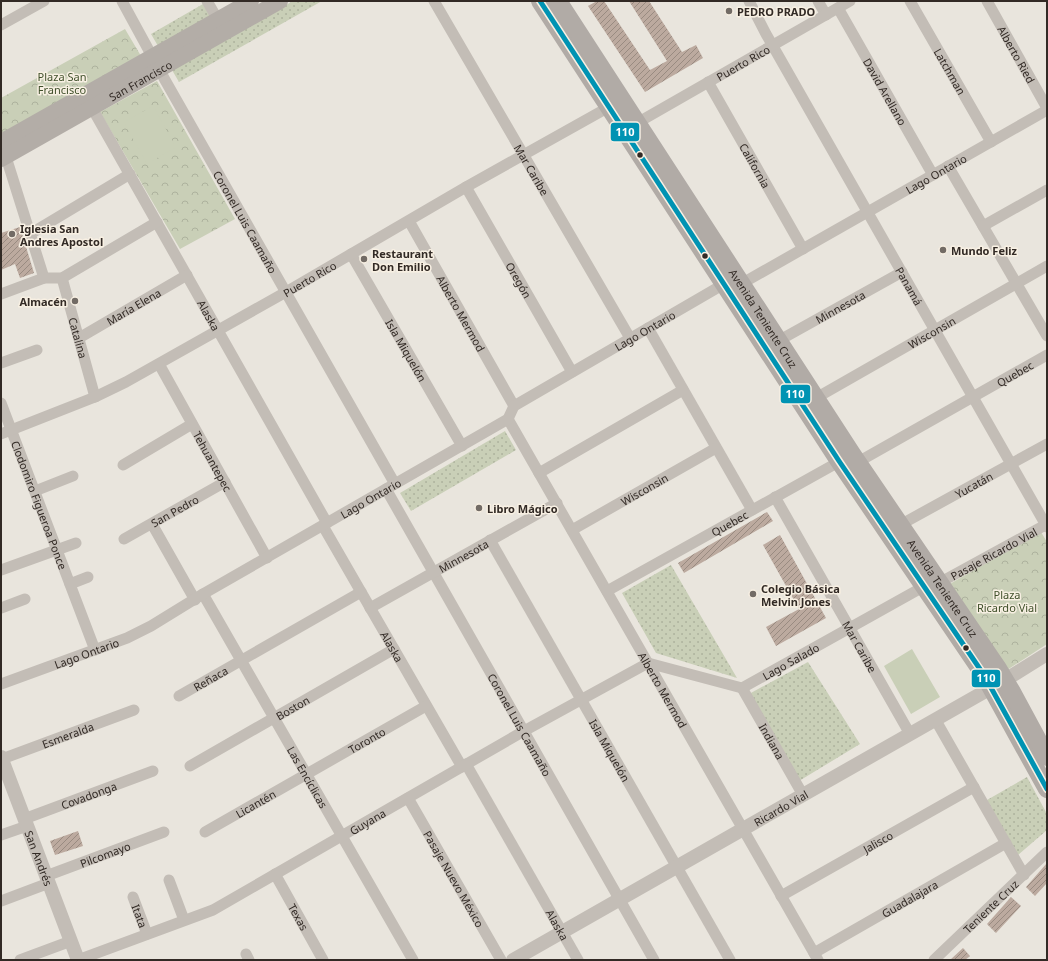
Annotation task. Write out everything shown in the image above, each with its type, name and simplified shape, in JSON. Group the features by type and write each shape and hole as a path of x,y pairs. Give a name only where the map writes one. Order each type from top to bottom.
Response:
{"main road":[{"name":"San Francisco","path":"3,153 92,108 218,20 251,1"},
{"name":"San Francisco","path":"3,153 156,63 280,1"},
{"name":"Avenida Teniente Cruz","path":"540,1 609,107 732,284 850,459 931,585 1047,757"},
{"name":"Avenida Teniente Cruz","path":"558,1 637,123 732,284 778,342 816,398 850,459 900,525 931,585"},
{"name":"Avenida Teniente Cruz","path":"998,684 1047,789"}],"street":[{"path":"1,25 44,1"},
{"name":"Coronel Luis Caamaño","path":"122,1 286,292 390,487 433,572 654,960"},
{"path":"207,1 218,20"},
{"name":"Mar Caribe","path":"434,1 630,338"},
{"name":"Panamá","path":"749,1 972,397 1047,525"},
{"path":"818,1 826,15"},
{"name":"Puerto Rico","path":"637,123 850,1"},
{"name":"Latchman","path":"910,1 991,142"},
{"name":"Alberto Ried","path":"987,1 1047,109"},
{"name":"David Arellano","path":"838,8 933,175"},
{"name":"California","path":"708,82 803,249"},
{"name":"Puerto Rico","path":"6,432 95,397 159,364 466,187 609,107"},
{"name":"Alaska","path":"92,108 218,330 370,608 426,706 464,766 578,960"},
{"name":"Lago Ontario","path":"514,406 648,328 803,249 1047,109"},
{"path":"3,153 44,278"},
{"path":"948,166 1047,336"},
{"path":"30,234 130,174"},
{"name":"Oregón","path":"466,187 572,372"},
{"path":"983,226 1047,190"},
{"name":"Alberto Mermod","path":"409,221 514,406"},
{"path":"1,294 44,278 62,278 157,222"},
{"name":"Isla Miquelón","path":"351,254 462,446"},
{"name":"Wisconsin","path":"816,398 1047,266"},
{"name":"Minnesota","path":"778,342 902,272"},
{"name":"María Elena","path":"79,338 187,275"},
{"name":"Catalina","path":"62,278 95,397"},
{"path":"648,328 752,510"},
{"path":"1,364 37,350"},
{"name":"Quebec","path":"607,591 752,510 972,397 1047,354"},
{"name":"Tehuantepec","path":"159,364 267,558"},
{"path":"539,473 683,390"},
{"name":"Clodomiro Figueroa Ponce","path":"1,403 6,432 35,491 95,650"},
{"path":"508,419 514,406"},
{"name":"Lago Ontario","path":"1,684 95,650 139,632 508,419"},
{"name":"Alberto Mermod","path":"508,419 816,956"},
{"path":"123,465 192,424"},
{"name":"Yucatán","path":"900,525 1047,444"},
{"name":"Wisconsin","path":"572,530 716,448"},
{"path":"35,491 73,476"},
{"name":"San Pedro","path":"124,539 225,482"},
{"name":"Mar Caribe","path":"775,498 910,734"},
{"name":"Minnesota","path":"370,608 556,503"},
{"name":"Las Encíclicas","path":"152,524 241,660 413,960"},
{"name":"Pasaje Ricardo Vial","path":"931,585 1047,525"},
{"name":"Isla Miquelón","path":"490,540 730,960"},
{"path":"1,570 76,543"},
{"path":"70,584 88,577"},
{"name":"Lago Salado","path":"742,688 849,628 931,585"},
{"path":"241,660 361,592"},
{"path":"1,608 25,599"},
{"name":"Boston","path":"190,766 394,649"},
{"name":"Ricardo Vial","path":"514,960 998,684 1047,654"},
{"name":"Reñaca","path":"179,696 241,660"},
{"path":"648,663 742,688"},
{"name":"Guyana","path":"78,960 214,910 524,731 648,663"},
{"name":"Indiana","path":"742,688 803,795"},
{"name":"Toronto","path":"307,775 426,706"},
{"name":"Esmeralda","path":"2,763 134,710"},
{"path":"935,720 1024,875"},
{"name":"San Andrés","path":"2,763 78,960"},
{"name":"Covadonga","path":"1,835 26,822 153,771"},
{"name":"Licantén","path":"205,832 307,775"},
{"name":"Jalisco","path":"781,896 974,787"},
{"name":"Pasaje Nuevo México","path":"408,798 501,960"},
{"name":"Pilcomayo","path":"1,901 48,879 164,832"},
{"name":"Guadalajara","path":"816,956 1006,843"},
{"name":"Teniente Cruz","path":"934,960 1047,852"},
{"name":"Texas","path":"275,874 323,960"},
{"path":"169,880 184,920"},
{"name":"Itata","path":"133,897 147,934"},
{"path":"20,960 71,941"}],"green space":[{"path":"293,1 322,1 179,82 172,70"},
{"path":"203,4 210,16 158,46 151,34"},
{"name":"Plaza San Francisco","path":"125,29 141,56 1,135 1,98"},
{"path":"157,81 235,219 180,249 100,112"},
{"path":"153,106 176,147 147,164 124,122"},
{"path":"505,431 516,450 411,511 400,493"},
{"name":"Plaza Ricardo Vial","path":"1041,532 1047,542 1047,644 1007,670 948,585"},
{"path":"671,565 737,678 656,653 622,593"},
{"path":"912,649 940,697 911,714 884,666"},
{"path":"808,662 860,744 799,781 749,694"},
{"path":"1027,777 1047,814 1047,830 1018,855 987,800"}],"building":[{"path":"597,1 604,1 650,70 667,61 629,1 649,1 682,52 696,45 703,58 645,92 588,6"},
{"path":"20,227 34,273 20,278 15,264 1,270 1,233"},
{"path":"767,512 773,521 684,573 678,563"},
{"path":"780,535 826,618 776,646 766,627 799,609 763,545"},
{"path":"78,831 83,846 55,855 50,841"},
{"path":"1047,863 1047,883 1035,896 1026,887"},
{"path":"1011,897 1021,906 996,933 987,924"},
{"path":"963,948 970,956 965,960 950,960"}],"transit line":[{"name":"110","path":"540,1 839,461 984,675 1047,789"}],"place":[{"name":"PEDRO PRADO","path":"729,11"},
{"name":"Iglesia San Andres Apostol","path":"12,234"},
{"name":"Mundo Feliz","path":"943,250"},
{"name":"Restaurant Don Emilio","path":"364,259"},
{"name":"Almacén","path":"75,301"},
{"name":"Libro Mágico","path":"479,508"},
{"name":"Colegio Básica Melvin Jones","path":"753,594"}]}
